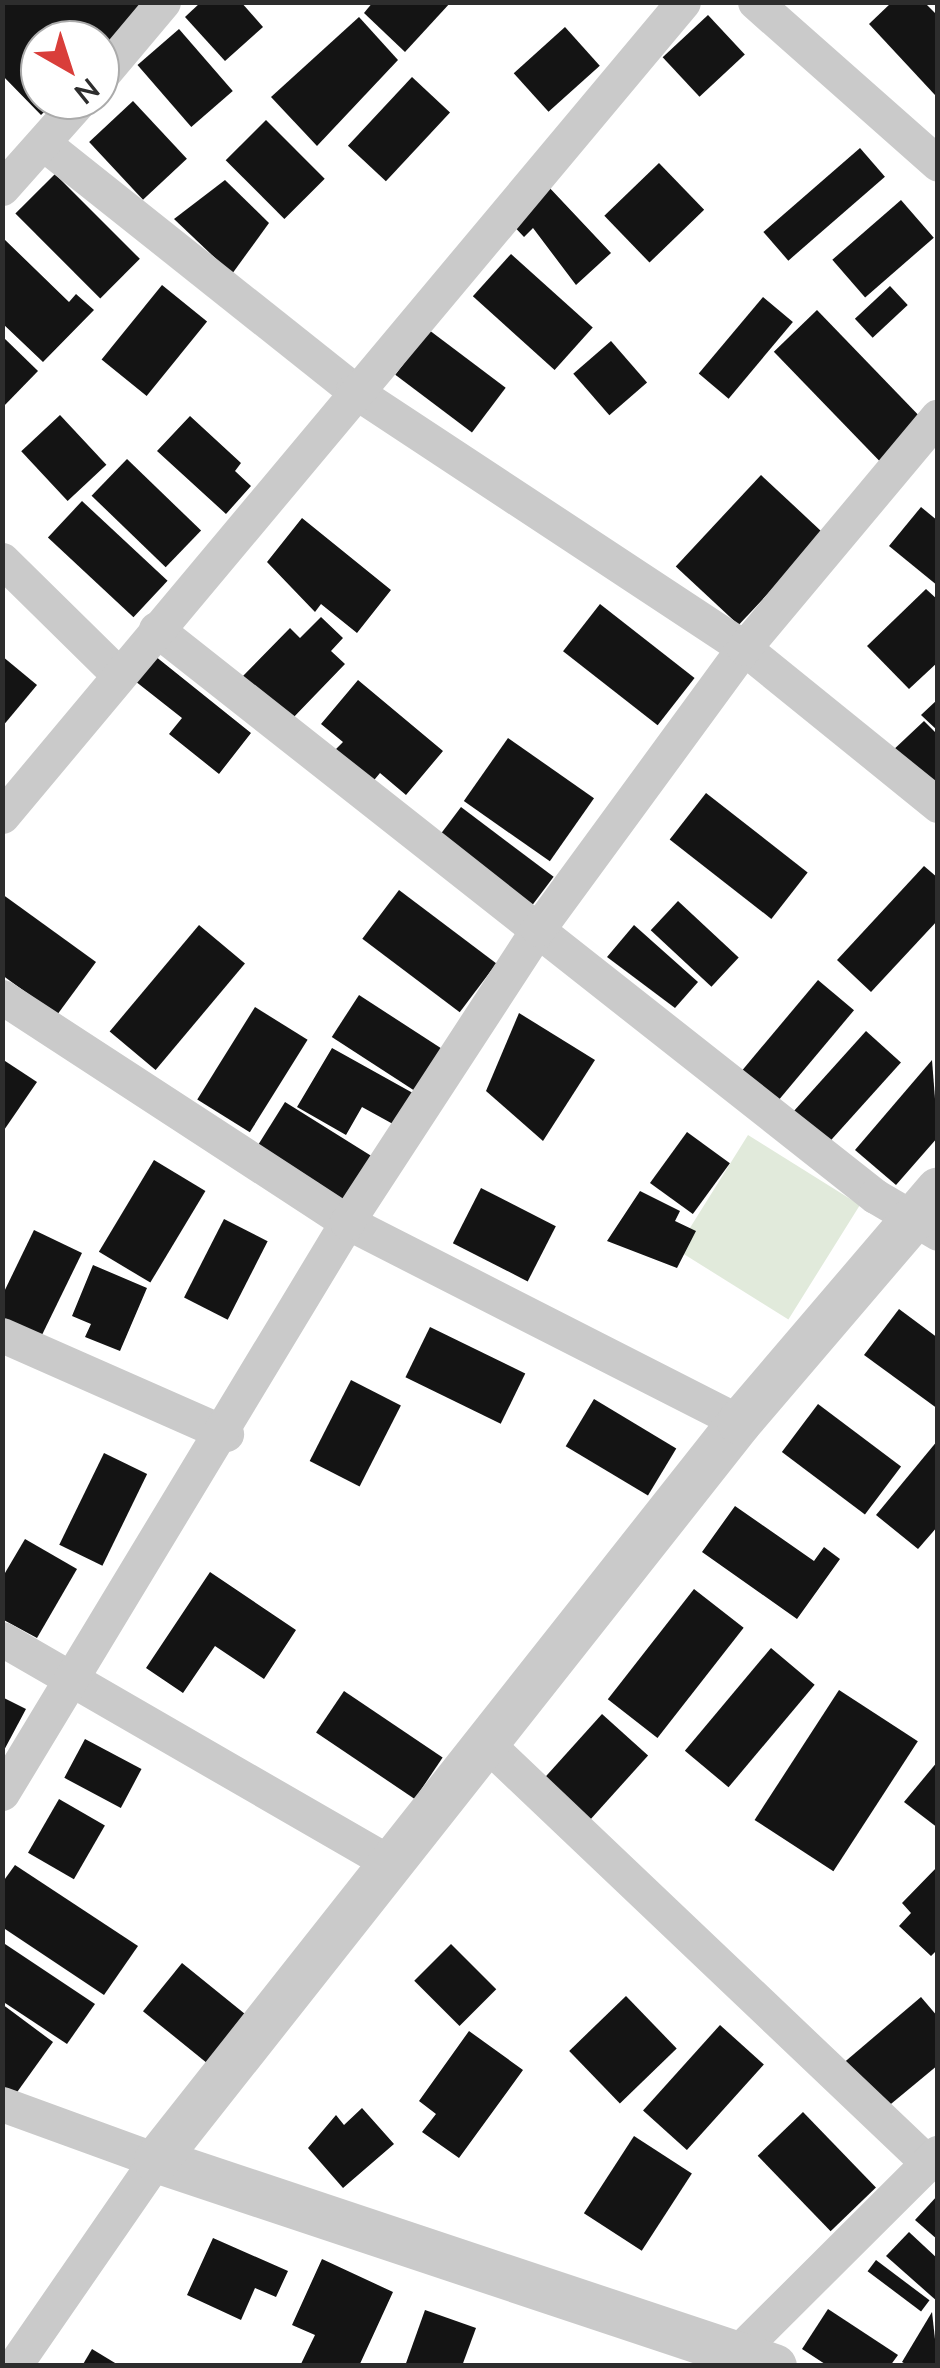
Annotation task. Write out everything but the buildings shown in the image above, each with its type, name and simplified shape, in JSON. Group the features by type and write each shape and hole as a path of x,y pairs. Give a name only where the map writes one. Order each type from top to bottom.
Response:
{"street":[{"path":"120,53 164,2"},
{"path":"2,816 353,390 683,2"},
{"path":"755,2 938,164"},
{"path":"2,188 63,120"},
{"path":"43,143 353,390 744,648 938,805"},
{"path":"2,1794 226,1434 347,1222 538,929 744,648 938,416"},
{"path":"2,560 118,675"},
{"path":"14,2366 156,2160 388,1862 738,1422 930,1213 875,1196 156,629"},
{"path":"2,997 347,1222 738,1422"},
{"path":"2,1336 226,1434"},
{"path":"2,1639 388,1862"},
{"path":"2,2104 156,2160 758,2357 932,2158 485,1742"}],"green space":[{"path":"748,1135 860,1205 788,1319 676,1249"}]}
